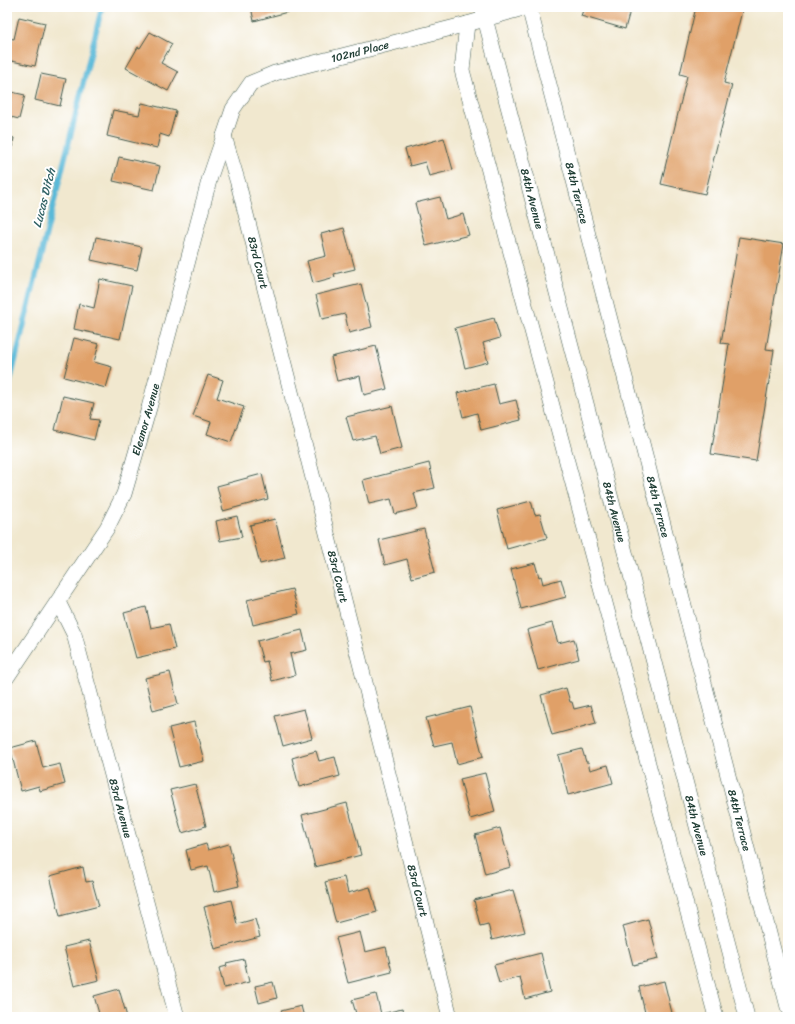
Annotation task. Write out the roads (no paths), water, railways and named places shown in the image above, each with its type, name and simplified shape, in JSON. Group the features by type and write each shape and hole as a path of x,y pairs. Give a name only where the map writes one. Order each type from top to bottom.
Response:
{"street":[{"name":"102nd Place","path":"224,136 233,109 251,83 275,73 467,24 484,13 528,7"},
{"name":"84th Terrace","path":"528,7 788,1007"},
{"name":"84th Avenue","path":"484,13 747,1017"},
{"path":"467,24 462,70 716,1017"},
{"name":"Eleanor Avenue","path":"7,676 107,528 124,494 149,408 210,177 224,136"},
{"name":"83rd Court","path":"224,136 242,198 450,1017"},
{"name":"83rd Avenue","path":"58,602 74,634 177,1017"}],"waterway":[{"name":"Lucas Ditch","path":"7,394 102,7"}]}
